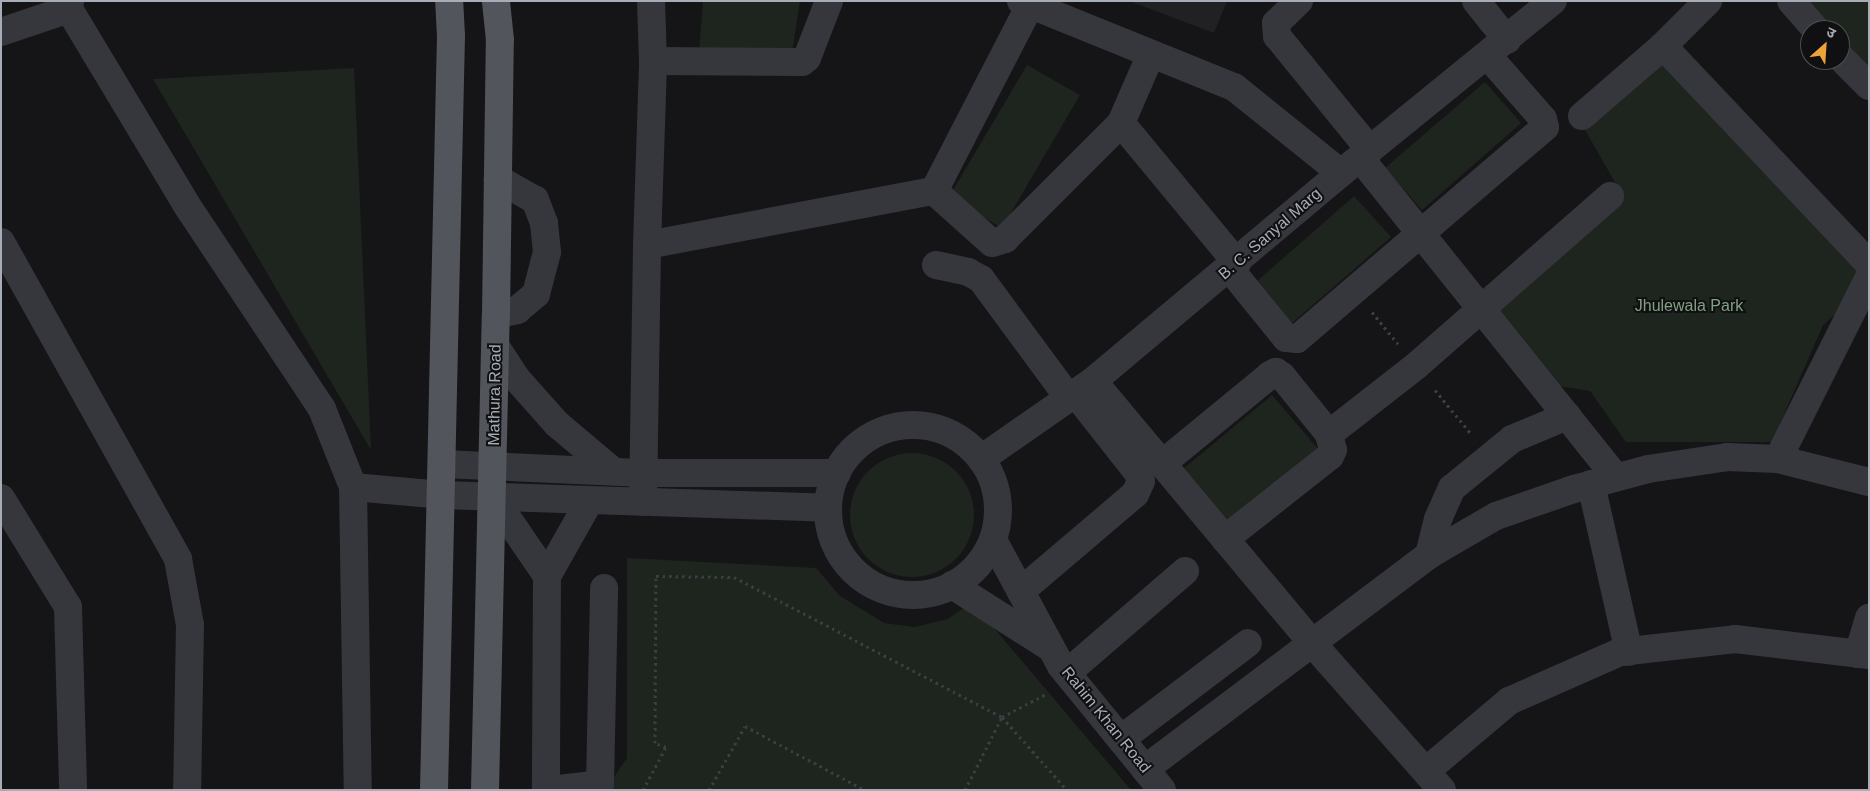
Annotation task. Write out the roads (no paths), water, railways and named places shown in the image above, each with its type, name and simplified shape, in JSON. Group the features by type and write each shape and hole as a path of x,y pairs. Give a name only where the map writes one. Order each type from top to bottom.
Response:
{"main road":[{"path":"434,790 443,464 451,46 449,1"},
{"name":"Mathura Road","path":"485,790 494,496 500,40 496,1"}],"street":[{"path":"643,502 646,245 653,61 651,1"},
{"path":"653,61 802,62 807,58 829,1"},
{"path":"1300,1 1276,23 1277,36 1357,161 1420,232 1567,416 1604,480 1629,652"},
{"path":"1121,123 1234,266 1286,338 1293,340 1545,127 1543,119 1498,48 1476,1"},
{"name":"B. C. Sanyal Marg","path":"981,459 1079,390 1234,266 1357,161 1498,48 1553,1"},
{"path":"1582,116 1663,46 1708,1"},
{"path":"1791,1 1807,20"},
{"path":"934,191 1025,3 1234,87 1357,161"},
{"path":"1,32 69,5 186,204 322,410 354,487 358,790"},
{"path":"1663,46 1869,264"},
{"path":"934,191 992,243 1005,239 1121,123 1151,54"},
{"path":"1850,67 1869,86"},
{"path":"496,315 517,310 536,294 547,252 544,223 535,200 498,179"},
{"path":"646,245 934,191"},
{"path":"1329,434 1482,310 1610,196"},
{"path":"1,242 178,560 190,625 187,790"},
{"path":"936,266 968,272 981,279 1079,390 1139,474 1139,486 1135,494 1021,591"},
{"path":"1778,459 1869,277"},
{"path":"496,347 517,379 557,424 613,471"},
{"path":"1163,463 1276,372 1329,434 1333,450 1330,456 1225,539"},
{"path":"1079,390 1163,463 1312,643 1434,780 1510,701 1620,652 1735,638 1864,654 1869,618"},
{"path":"1429,555 1444,501 1452,488 1512,439 1567,416"},
{"path":"912,425 938,429 962,440 981,459 994,484 998,512 993,540 979,565 952,585 936,593 909,595 883,590 861,577 842,558 831,534 828,508 838,473 844,460 863,441 886,429 912,425"},
{"path":"1145,769 1429,555 1496,516 1604,480 1726,457 1778,459 1869,482"},
{"path":"443,464 644,473 838,473"},
{"path":"354,487 442,495 828,508"},
{"path":"494,496 548,576"},
{"path":"1,498 68,608 73,790"},
{"path":"546,790 548,576 590,500"},
{"name":"Rahim Khan Road","path":"993,540 1060,662 1162,790"},
{"path":"1060,662 1185,571"},
{"name":"Rahim Khan Road","path":"952,585 1060,662"},
{"path":"550,790 600,784 604,588"},
{"path":"1121,739 1248,643"},
{"path":"1225,660 1249,690"}],"park label":[{"name":"Jhulewala Park","path":"1689,306"}]}
